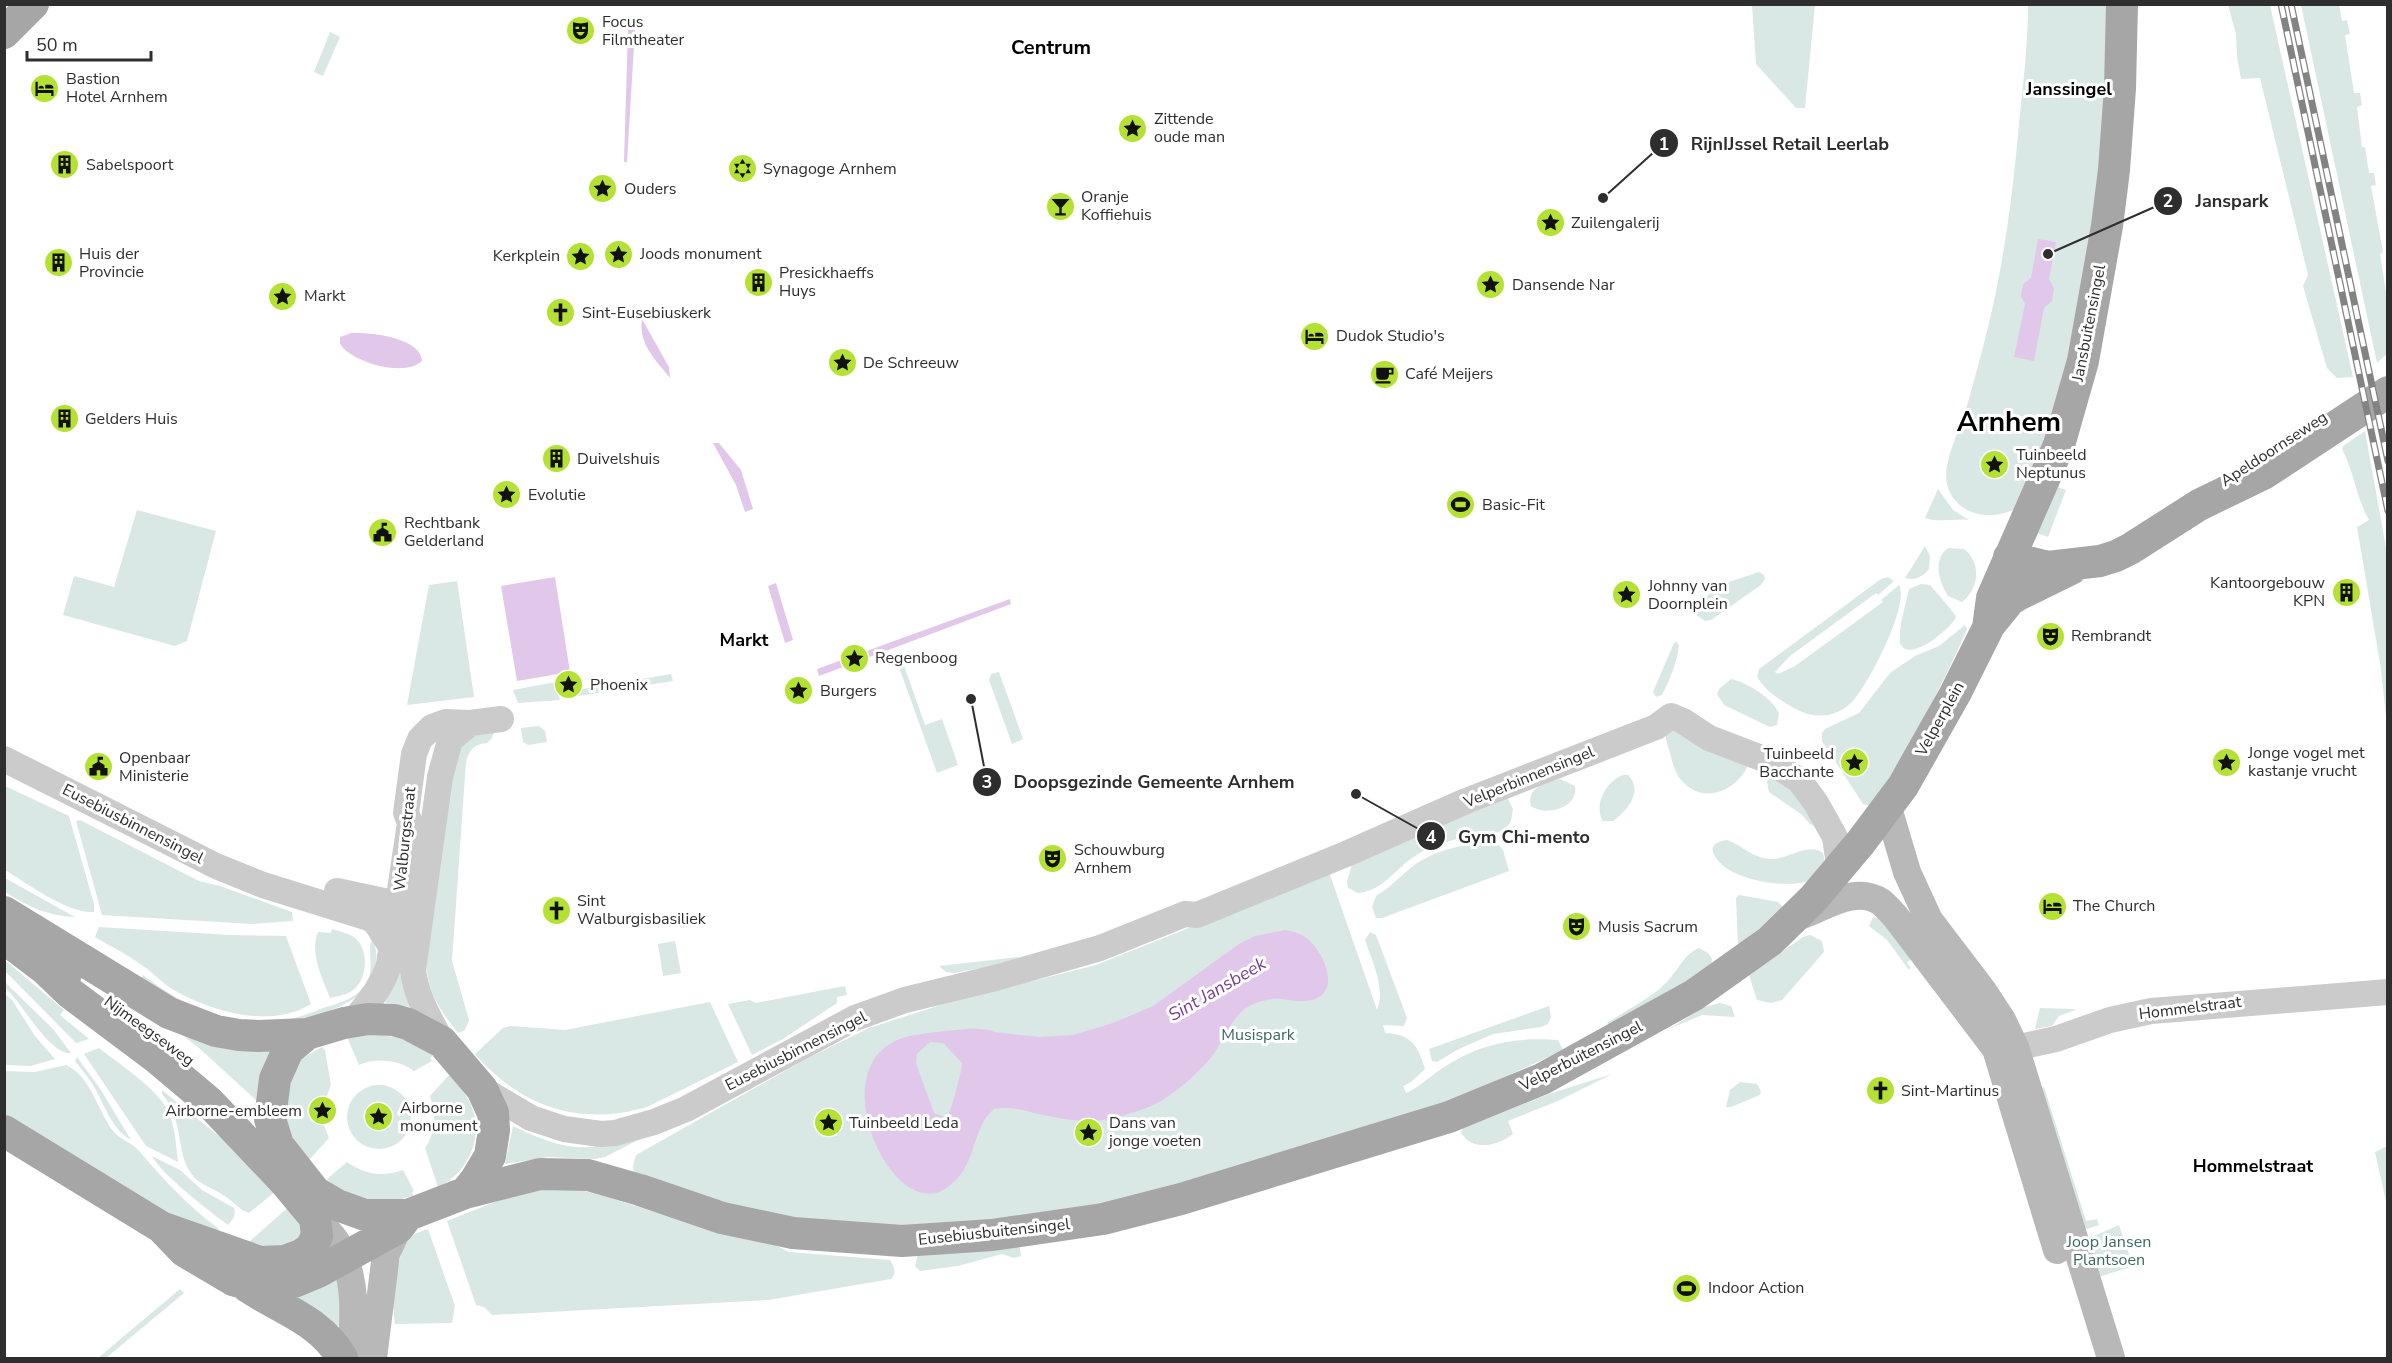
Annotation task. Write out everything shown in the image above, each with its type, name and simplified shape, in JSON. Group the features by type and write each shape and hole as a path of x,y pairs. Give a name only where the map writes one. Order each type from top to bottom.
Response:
{"main road":[{"path":"4,33 33,4"},
{"name":"Jansbuitensingel","path":"2009,557 2059,445 2083,361 2107,226 2114,170 2120,88 2122,4"},
{"name":"Apeldoornseweg","path":"2199,505 2220,483 2388,374"},
{"name":"Apeldoornseweg","path":"2199,505 2265,473 2388,392"},
{"path":"2009,557 2048,567 2108,558 2130,549 2199,505"},
{"name":"Velperplein","path":"1738,963 1770,941 1795,917 1888,808 1949,704 1988,628 1992,598 2009,557"},
{"path":"1988,628 2010,600 2086,562"},
{"path":"1888,808 1907,872 1929,920 2002,1020 2006,1049 2057,1250"},
{"path":"1795,917 1839,899 1857,897 1881,902 2006,1049 2111,1359"},
{"name":"Nijmeegseweg","path":"4,912 169,1013 216,1031 239,1035 307,1034"},
{"name":"Nijmeegseweg","path":"4,938 45,969 83,984 175,1046 223,1088 278,1145"},
{"name":"Velperbuitensingel","path":"1378,1139 1449,1117 1542,1079 1694,995 1738,963"},
{"path":"45,969 70,993 191,1085 285,1182 337,1242 345,1259 353,1300 351,1359"},
{"path":"242,1283 254,1286 294,1282 345,1259 403,1222 465,1193 490,1156 494,1130 493,1113 482,1089 442,1042 408,1024 394,1020 354,1020 307,1034 288,1050 275,1079 270,1119 285,1182"},
{"path":"4,1131 161,1227 260,1262 293,1258 311,1248 317,1236 315,1218"},
{"name":"Eusebiusbuitensingel","path":"465,1193 540,1174 588,1175 722,1218 793,1233 902,1241 992,1235 1136,1212 1378,1139"},
{"path":"278,1145 315,1192 337,1205 365,1215 403,1222"},
{"path":"373,1359 386,1254 403,1222"},
{"path":"161,1227 184,1251 309,1322 322,1332 342,1359"}],"street":[{"name":"Velperbinnensingel","path":"1185,914 1197,915 1346,854 1466,801 1656,727 1671,716 1709,738 1769,761 1799,780 1816,803 1835,837 1839,865"},
{"name":"Walburgstraat","path":"354,1020 374,996 386,975 410,823 406,813 414,754 420,739 432,727 446,722 470,723 501,719"},
{"name":"Walburgstraat","path":"442,1042 421,1001 415,983 414,963 440,777 450,740 470,723"},
{"name":"Eusebiusbinnensingel","path":"4,759 216,866 263,885 369,918 380,929 392,948"},
{"name":"Eusebiusbinnensingel","path":"263,885 281,882 398,904"},
{"path":"398,904 409,902 423,893"},
{"name":"Eusebiusbinnensingel","path":"482,1089 531,1118 564,1130 601,1134 615,1133 654,1122 686,1109 855,1018 905,1000 999,977 1100,948 1185,914"},
{"name":"Hommelstraat","path":"2006,1049 2056,1039 2110,1020 2151,1011 2388,992"}],"green space":[{"path":"1752,5 1815,5 1805,108 1796,108 1756,64"},
{"path":"2028,5 2113,5 2105,174 2063,405 2017,508 1997,515 1986,515 1966,509 1958,503 1951,495 1946,476 1949,457 1966,409 1984,345 2002,260 2026,59"},
{"path":"2228,5 2270,5 2353,377 2337,378 2327,368 2303,286 2308,275 2260,78 2241,79 2236,34"},
{"path":"2301,5 2339,5 2342,21 2347,20 2350,34 2345,35 2354,93 2360,93 2362,105 2357,107 2362,147 2365,147 2369,173 2374,173 2376,185 2371,186 2383,252 2380,254 2387,299 2387,354 2377,363"},
{"path":"330,32 340,37 323,76 314,72"},
{"path":"2365,431 2387,553 2387,726 2381,669 2357,527 2369,520 2342,449"},
{"path":"2057,487 2066,490 2048,537 2031,531"},
{"path":"1938,489 1953,510 1969,520 1925,518"},
{"path":"137,510 216,531 187,641 175,646 63,615 74,576 114,587"},
{"path":"1925,546 1930,556 1929,569 1918,578 1905,578"},
{"path":"1948,548 1964,549 1974,561 1976,568 1975,583 1968,597 1962,602 1948,596 1940,577 1940,558"},
{"path":"1759,572 1764,575 1765,579 1761,585 1711,620 1705,621 1695,614 1695,605 1723,584"},
{"path":"1888,577 1894,581 1878,595 1876,593 1790,656 1775,672 1778,674 1795,666 1883,602 1881,600 1899,585 1901,595 1899,609 1886,645 1868,679 1850,704 1832,714 1811,715 1787,704 1764,686 1757,677 1759,669 1881,579"},
{"path":"457,581 474,697 407,705 429,585"},
{"path":"1921,584 1930,585 1956,617 1929,643 1911,650 1904,648 1900,642 1901,623 1909,589"},
{"path":"1965,625 1967,629 1957,652 1911,741 1871,806 1863,804 1822,741 1822,733 1825,729 1859,713 1890,673 1915,656 1939,646"},
{"path":"1677,642 1679,645 1673,671 1662,695 1656,697 1653,692 1674,643"},
{"path":"900,654 925,725 942,719 958,765 937,773 895,656"},
{"path":"999,672 1023,739 1012,744 989,680 991,674"},
{"path":"671,674 673,681 566,698 566,692"},
{"path":"1731,679 1752,688 1771,702 1779,714 1777,725 1770,727 1724,705 1717,694 1719,689"},
{"path":"556,682 560,700 518,703 513,690"},
{"path":"539,726 545,731 547,742 528,745 523,742 521,728"},
{"path":"1668,726 1748,765 1743,774 1737,781 1720,792 1701,793 1691,789 1680,779 1675,769 1666,740"},
{"path":"477,732 494,732 487,743 473,748 466,762 452,961 469,1020 465,1030 458,1033 433,995 426,964 426,951 451,754"},
{"path":"1782,772 1817,826 1811,825 1801,814 1769,792 1767,782 1771,774"},
{"path":"1623,775 1628,775 1633,781 1632,800 1624,812 1613,821 1603,821 1600,815 1600,801 1603,794 1611,782"},
{"path":"1560,779 1575,786 1575,794 1567,805 1544,811 1531,806 1530,800 1534,790 1543,784"},
{"path":"5,786 69,816 94,904 94,912 83,911 60,903 5,870"},
{"path":"1506,795 1513,809 1511,821 1503,830 1432,847 1412,858 1381,884 1367,891 1358,893 1348,888 1347,882 1353,861"},
{"path":"80,820 199,881 220,886 292,912 293,921 252,924 102,915 76,821"},
{"path":"1727,840 1753,854 1772,859 1805,850 1817,850 1823,853 1825,862 1810,881 1792,884 1762,882 1735,873 1718,861 1714,856 1714,846 1718,842"},
{"path":"1495,841 1503,850 1509,871 1382,918 1376,918 1372,907 1376,896 1421,861 1452,848"},
{"name":"Musispark","path":"1329,872 1377,1010 1379,984 1365,940 1370,932 1376,935 1407,1018 1404,1026 1383,1025 1385,1033 1408,1039 1416,1048 1425,1069 1403,1086 1406,1093 1439,1070 1471,1052 1499,1043 1542,1039 1558,1040 1563,1050 1458,1099 1125,1205 914,1228 775,1217 686,1192 634,1173 636,1155 808,1058 869,1028 950,1002 1096,965"},
{"path":"5,878 75,917 47,912 22,902 5,892"},
{"path":"1739,895 1778,902 1784,908 1738,947 1736,898"},
{"path":"405,912 410,1007 385,1001 392,987"},
{"path":"1873,917 1881,919 1911,959 1907,963 1911,968 1909,970 1887,940 1869,926"},
{"path":"99,927 286,936 311,1004 296,1011 262,1016 227,1012 210,1007 174,990 140,964 95,937"},
{"path":"332,929 347,933 360,943 365,964 362,979 353,990 330,998 318,966 315,948 318,932 331,933"},
{"path":"1810,935 1822,941 1824,952 1782,1000 1771,1003 1757,1000 1749,975 1803,937"},
{"path":"372,939 376,951 376,962 370,981 363,991 338,1007 303,1019 285,1022 267,1024 250,1025 223,1021 186,1007 140,980 143,975 188,1004 222,1018 257,1024 275,1023 341,1002 358,993 369,977"},
{"path":"675,941 681,973 663,976 658,944"},
{"path":"1699,948 1708,953 1712,959 1711,969 1611,1026 1607,1023 1660,989 1689,954"},
{"path":"1018,957 1019,961 954,973 946,972 939,966"},
{"path":"5,960 64,1010 60,1015 89,1039 76,1043 5,971"},
{"path":"5,982 53,1029 71,1053 63,1052 45,1037 5,988"},
{"path":"845,986 847,995 837,997 837,1003 783,1039 752,1055 728,1004 750,1000 756,1003"},
{"path":"5,994 12,1000 35,1036 55,1059 31,1066 5,1065"},
{"path":"710,1002 738,1062 647,1107 622,1113 598,1115 553,1108 512,1087 475,1054 503,1028 511,1026 565,1030"},
{"path":"1720,1003 1731,1006 1735,1017 1702,1015 1669,1029 1704,1007"},
{"path":"1549,1006 1551,1017 1548,1024 1493,1034 1437,1062 1432,1061 1429,1049"},
{"path":"2040,1008 2075,1010 2059,1016 2052,1026 2035,1029"},
{"path":"164,1021 279,1047 257,1101 199,1048"},
{"path":"364,1034 409,1041 433,1055 430,1058 432,1061 414,1071 402,1064 380,1060 359,1065 347,1037"},
{"path":"322,1047 325,1050 331,1085 323,1106 323,1123 329,1138 309,1160 287,1127 285,1100 290,1079 299,1062"},
{"path":"99,1048 147,1085 163,1102 172,1123 178,1162 146,1146 84,1054"},
{"path":"77,1057 101,1090 131,1140 113,1123 93,1085 75,1061"},
{"path":"66,1065 75,1070 88,1086 114,1132 136,1148 196,1211 219,1229 209,1240 5,1119 4,1071 35,1072"},
{"path":"450,1074 471,1105 476,1129 471,1152 465,1163 449,1181 438,1187 425,1148 432,1135 434,1123 430,1096"},
{"path":"1612,1074 1558,1101 1508,1121 1513,1134 1500,1142 1479,1145 1466,1139 1461,1133 1463,1128 1549,1094"},
{"path":"1740,1082 1757,1084 1761,1091 1760,1095 1726,1107 1730,1090"},
{"path":"379,1085 397,1091 405,1099 411,1117 405,1135 397,1143 379,1149 361,1143 353,1135 347,1117 353,1099 361,1091"},
{"path":"2044,1087 2086,1221 2097,1219 2099,1225 2083,1230 2039,1089"},
{"path":"162,1090 282,1186 249,1213 195,1178 184,1160 174,1116"},
{"path":"513,1126 552,1142 583,1147 615,1143 656,1131 605,1157 595,1159 548,1157 505,1164"},
{"path":"2387,1146 2387,1206 2375,1152"},
{"path":"152,1156 180,1170 202,1190 234,1208 234,1217 228,1225 175,1182"},
{"path":"347,1162 374,1174 388,1174 403,1170 414,1191 413,1196 382,1202 356,1197 340,1189 327,1179"},
{"path":"551,1187 577,1189 607,1197 718,1232 767,1241 789,1252 890,1260 894,1267 894,1274 891,1279 768,1300 492,1315 484,1307 476,1305 447,1221 515,1194"},
{"path":"292,1204 305,1222 298,1246 242,1248"},
{"name":"Joop Jansen Plantsoen","path":"2119,1225 2133,1266 2099,1277 2085,1240"},
{"path":"428,1229 455,1306 452,1323 395,1324 392,1296 403,1245 414,1234"},
{"path":"1019,1241 1021,1256 1014,1258 1002,1254 958,1266 920,1271 915,1266 918,1254"},
{"path":"339,1272 348,1326 324,1326 271,1295"},
{"path":"180,1289 184,1293 106,1358 98,1358"}],"water":[{"path":"628,29 635,29 627,162 624,162"},
{"path":"2038,239 2056,242 2049,279 2054,288 2052,301 2044,308 2034,361 2014,357 2025,304 2021,296 2023,284 2031,278"},
{"path":"642,319 669,367 670,378 645,344 641,328"},
{"path":"351,333 381,335 404,341 413,346 422,361 404,368 391,368 366,362 346,351 340,344 340,337"},
{"path":"713,443 719,443 741,470 753,509 745,512 736,485"},
{"path":"555,577 570,672 517,681 501,586"},
{"path":"776,583 793,640 785,643 768,586"},
{"path":"1010,599 1011,604 819,676 817,669"},
{"name":"Sint Jansbeek","path":"1285,930 1308,939 1318,951 1326,967 1328,983 1326,990 1314,999 1300,1001 1272,999 1246,1008 1233,1022 1203,1067 1166,1098 1130,1114 1091,1121 1060,1118 1016,1109 994,1109 986,1118 969,1160 956,1180 945,1189 925,1194 905,1185 888,1166 874,1140 866,1111 866,1083 875,1058 895,1041 920,1034 974,1029 1039,1037 1073,1035 1113,1023 1153,1006 1239,944 1255,936","holes":["930,1042 943,1043 962,1063 947,1118 934,1113 916,1063 917,1054"]}],"railway":[{"path":"2281,4 2388,511"},
{"path":"2291,4 2388,461"}],"place":[{"name":"Focus Filmtheater","path":"581,31"},
{"name":"Bastion Hotel Arnhem","path":"45,88"},
{"name":"Zittende oude man","path":"1133,128"},
{"name":"Sabelspoort","path":"65,165"},
{"name":"Synagoge Arnhem","path":"742,169"},
{"name":"Ouders","path":"603,189"},
{"name":"RijnIJssel Retail Leerlab","path":"1603,198"},
{"name":"Oranje Koffiehuis","path":"1060,206"},
{"name":"Zuilengalerij","path":"1550,223"},
{"name":"Joods monument","path":"619,254"},
{"name":"Janspark","path":"2048,254"},
{"name":"Kerkplein","path":"581,256"},
{"name":"Huis der Provincie","path":"58,263"},
{"name":"Presickhaeffs Huys","path":"758,282"},
{"name":"Dansende Nar","path":"1491,285"},
{"name":"Markt","path":"283,296"},
{"name":"Sint-Eusebiuskerk","path":"561,313"},
{"name":"Dudok Studio's","path":"1315,336"},
{"name":"De Schreeuw","path":"842,363"},
{"name":"Café Meijers","path":"1384,374"},
{"name":"Gelders Huis","path":"64,419"},
{"name":"Duivelshuis","path":"556,459"},
{"name":"Tuinbeeld Neptunus","path":"1995,464"},
{"name":"Evolutie","path":"507,495"},
{"name":"Basic-Fit","path":"1461,505"},
{"name":"Rechtbank Gelderland","path":"383,532"},
{"name":"Kantoorgebouw KPN","path":"2346,592"},
{"name":"Johnny van Doornplein","path":"1627,595"},
{"name":"Rembrandt","path":"2050,636"},
{"name":"Regenboog","path":"854,658"},
{"name":"Phoenix","path":"569,685"},
{"name":"Burgers","path":"799,691"},
{"name":"Doopsgezinde Gemeente Arnhem","path":"971,699"},
{"name":"Jonge vogel met kastanje vrucht","path":"2227,762"},
{"name":"Tuinbeeld Bacchante","path":"1855,763"},
{"name":"Openbaar Ministerie","path":"98,767"},
{"name":"Gym Chi-mento","path":"1356,794"},
{"name":"Schouwburg Arnhem","path":"1053,859"},
{"name":"The Church","path":"2052,906"},
{"name":"Sint Walburgisbasiliek","path":"556,910"},
{"name":"Musis Sacrum","path":"1577,927"},
{"name":"Sint-Martinus","path":"1880,1091"},
{"name":"Airborne-embleem","path":"323,1111"},
{"name":"Airborne monument","path":"379,1117"},
{"name":"Tuinbeeld Leda","path":"828,1123"},
{"name":"Dans van jonge voeten","path":"1088,1132"},
{"name":"Indoor Action","path":"1687,1288"}],"district":[{"name":"Centrum","path":"1051,47"},
{"name":"Janssingel","path":"2069,89"},
{"name":"Arnhem","path":"2009,422"},
{"name":"Markt","path":"744,640"},
{"name":"Hommelstraat","path":"2253,1166"}]}
